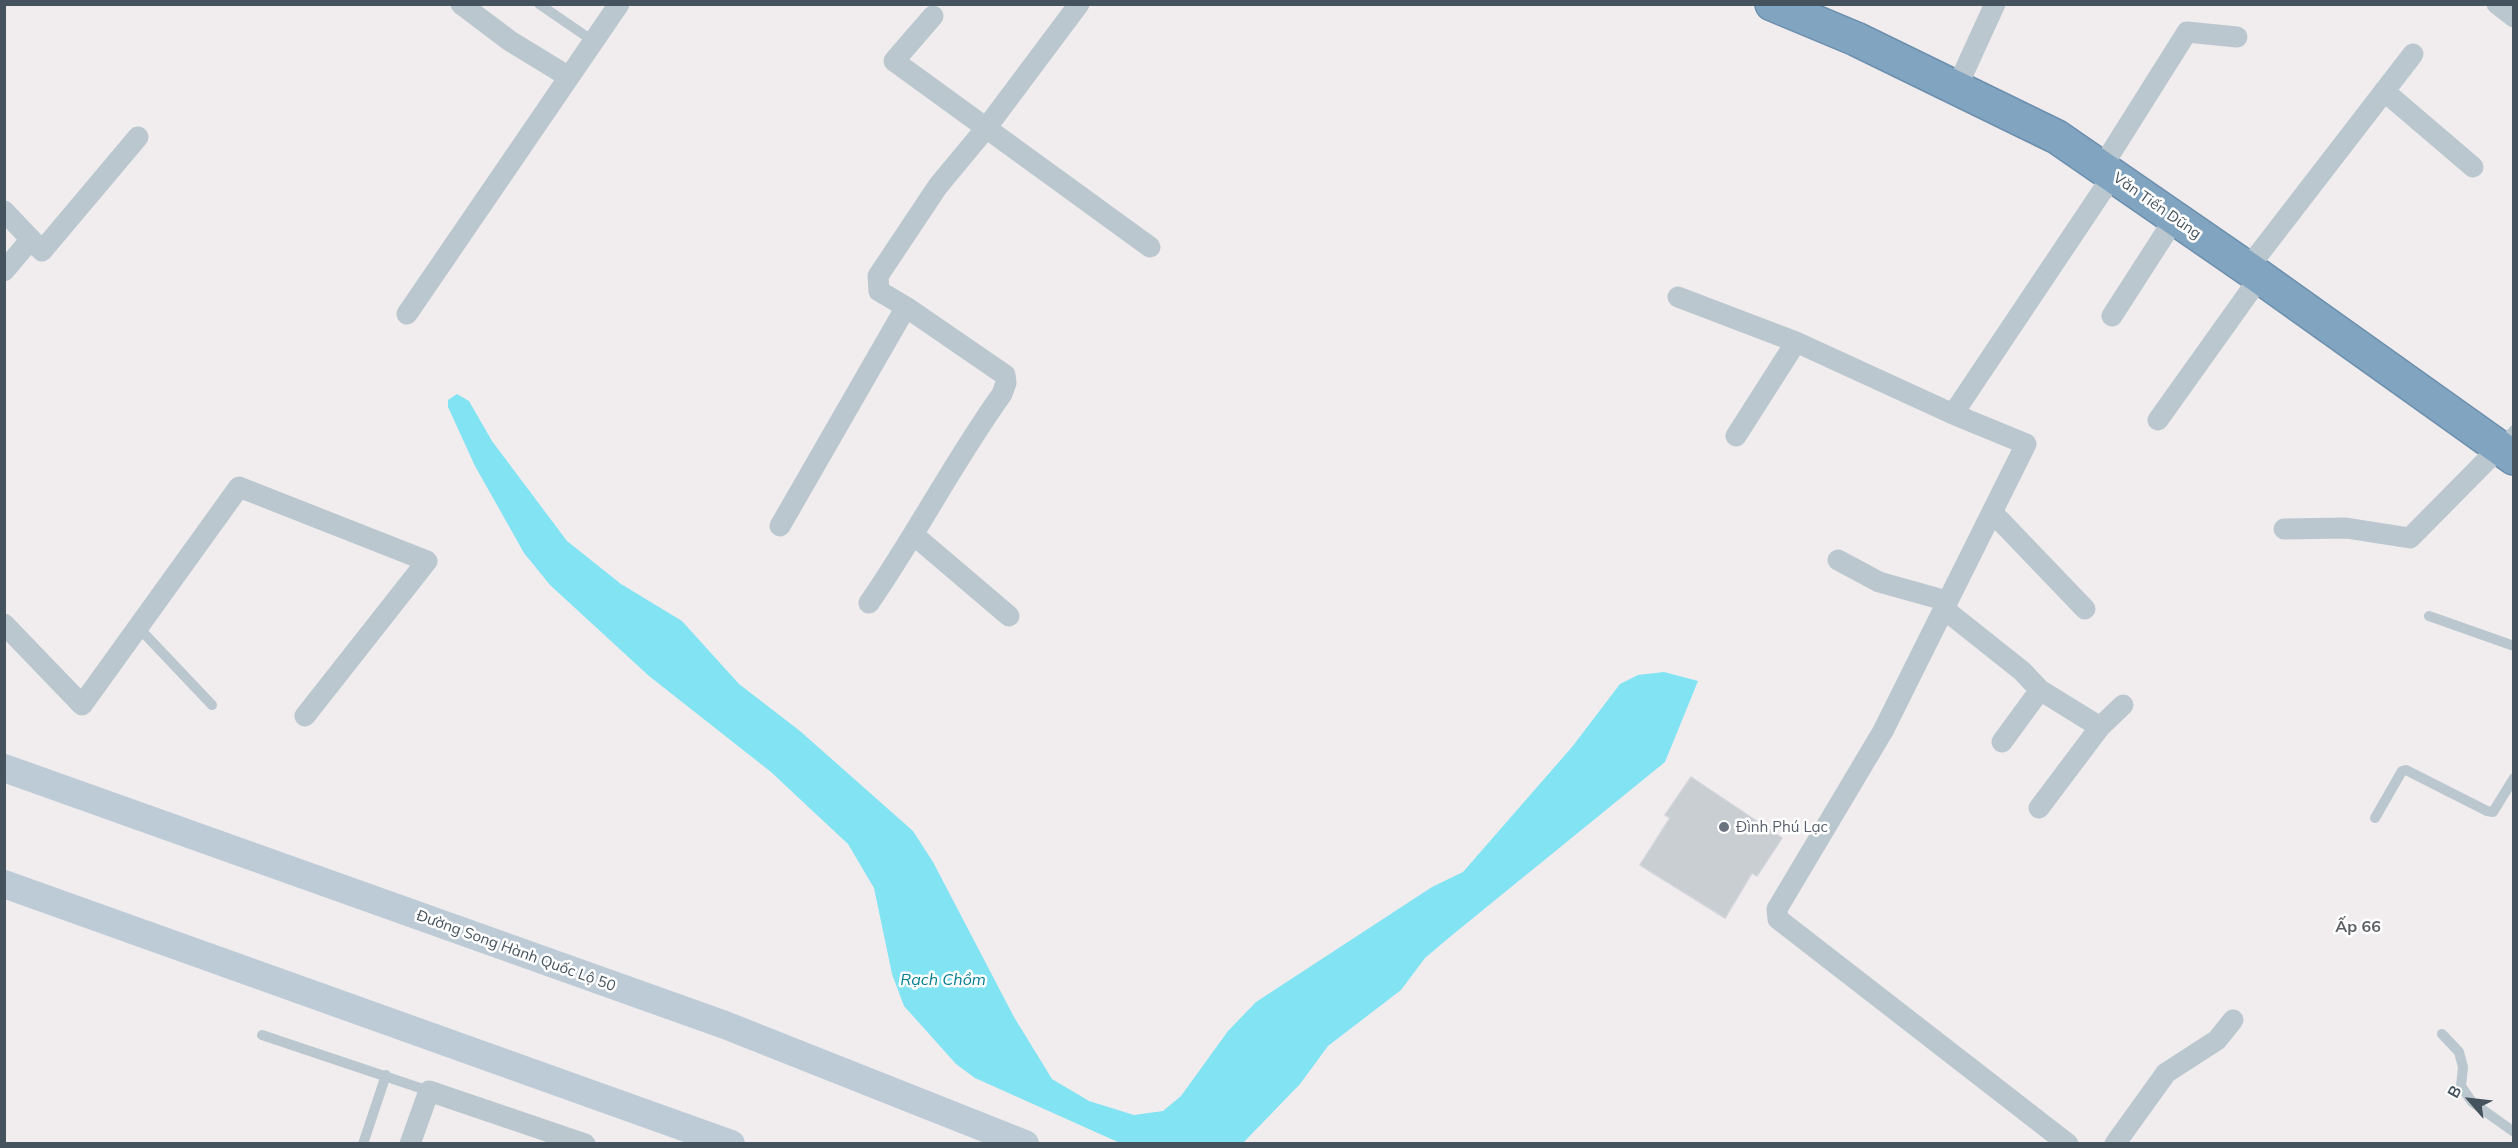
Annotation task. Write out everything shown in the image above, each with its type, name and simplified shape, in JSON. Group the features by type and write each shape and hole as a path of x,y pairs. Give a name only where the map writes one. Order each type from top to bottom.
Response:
{"highway":[{"name":"Văn Tiến Dũng","path":"1772,4 1856,39 2057,137 2509,445"}],"main road":[{"name":"Đường Song Hành Quốc Lộ 50","path":"4,768 724,1025 1025,1143"},
{"path":"9,888 731,1143"}],"street":[{"path":"461,4 510,41 569,77"},
{"path":"407,314 619,4"},
{"path":"869,603 915,536 957,460 1002,394 1006,383 1005,375 879,291 878,276 938,186 987,127 1079,4"},
{"path":"1957,87 1995,4"},
{"path":"2497,4 2514,17"},
{"path":"933,16 894,61 1150,247"},
{"path":"1953,414 2107,171 2187,32 2237,37"},
{"path":"2158,420 2254,273 2413,54"},
{"path":"2384,91 2473,166"},
{"path":"4,211 42,250 138,137"},
{"path":"2112,316 2175,218"},
{"path":"4,271 31,239"},
{"path":"1678,297 1796,342 1953,414 2026,444 1883,731 1777,909 1778,919 2068,1143"},
{"path":"780,526 906,307"},
{"path":"1736,436 1796,342"},
{"path":"2284,529 2346,528 2410,538 2509,445"},
{"path":"4,624 82,705 239,488 427,561 305,716"},
{"path":"1992,512 2085,609"},
{"path":"915,536 1009,616"},
{"path":"1838,560 1879,582 1945,605 2022,671 2040,690 2100,727"},
{"path":"2002,742 2040,690"},
{"path":"2039,808 2100,727 2123,705"},
{"path":"2115,1143 2166,1073 2217,1040 2233,1020"},
{"path":"410,1143 429,1090 552,1138 585,1143"}],"lane":[{"path":"539,4 594,41"},
{"path":"2429,616 2514,646"},
{"path":"138,627 212,705"},
{"path":"2375,818 2403,771 2406,770 2493,812 2514,778"},
{"path":"2442,1034 2459,1052 2463,1067 2461,1086 2472,1102 2514,1132"},
{"path":"262,1035 429,1090"},
{"path":"363,1143 386,1075"}],"water":[{"name":"Rạch Chồm","path":"457,394 469,401 492,441 567,541 621,584 682,621 739,684 800,731 913,831 933,862 1014,1017 1052,1079 1089,1101 1134,1115 1163,1111 1181,1096 1228,1031 1256,1002 1432,887 1463,872 1572,747 1620,684 1638,675 1664,672 1698,681 1665,762 1425,958 1401,990 1328,1046 1300,1084 1243,1143 1120,1143 975,1078 956,1064 904,1006 892,974 874,888 848,844 771,772 649,676 550,585 524,553 475,466 448,407 448,400"}],"building":[{"path":"1691,777 1782,838 1757,876 1752,873 1725,918 1640,865 1670,818 1665,815"}],"place":[{"name":"Đình Phú Lạc","path":"1724,827"}],"district":[{"name":"Ấp 66","path":"2358,927"}]}
